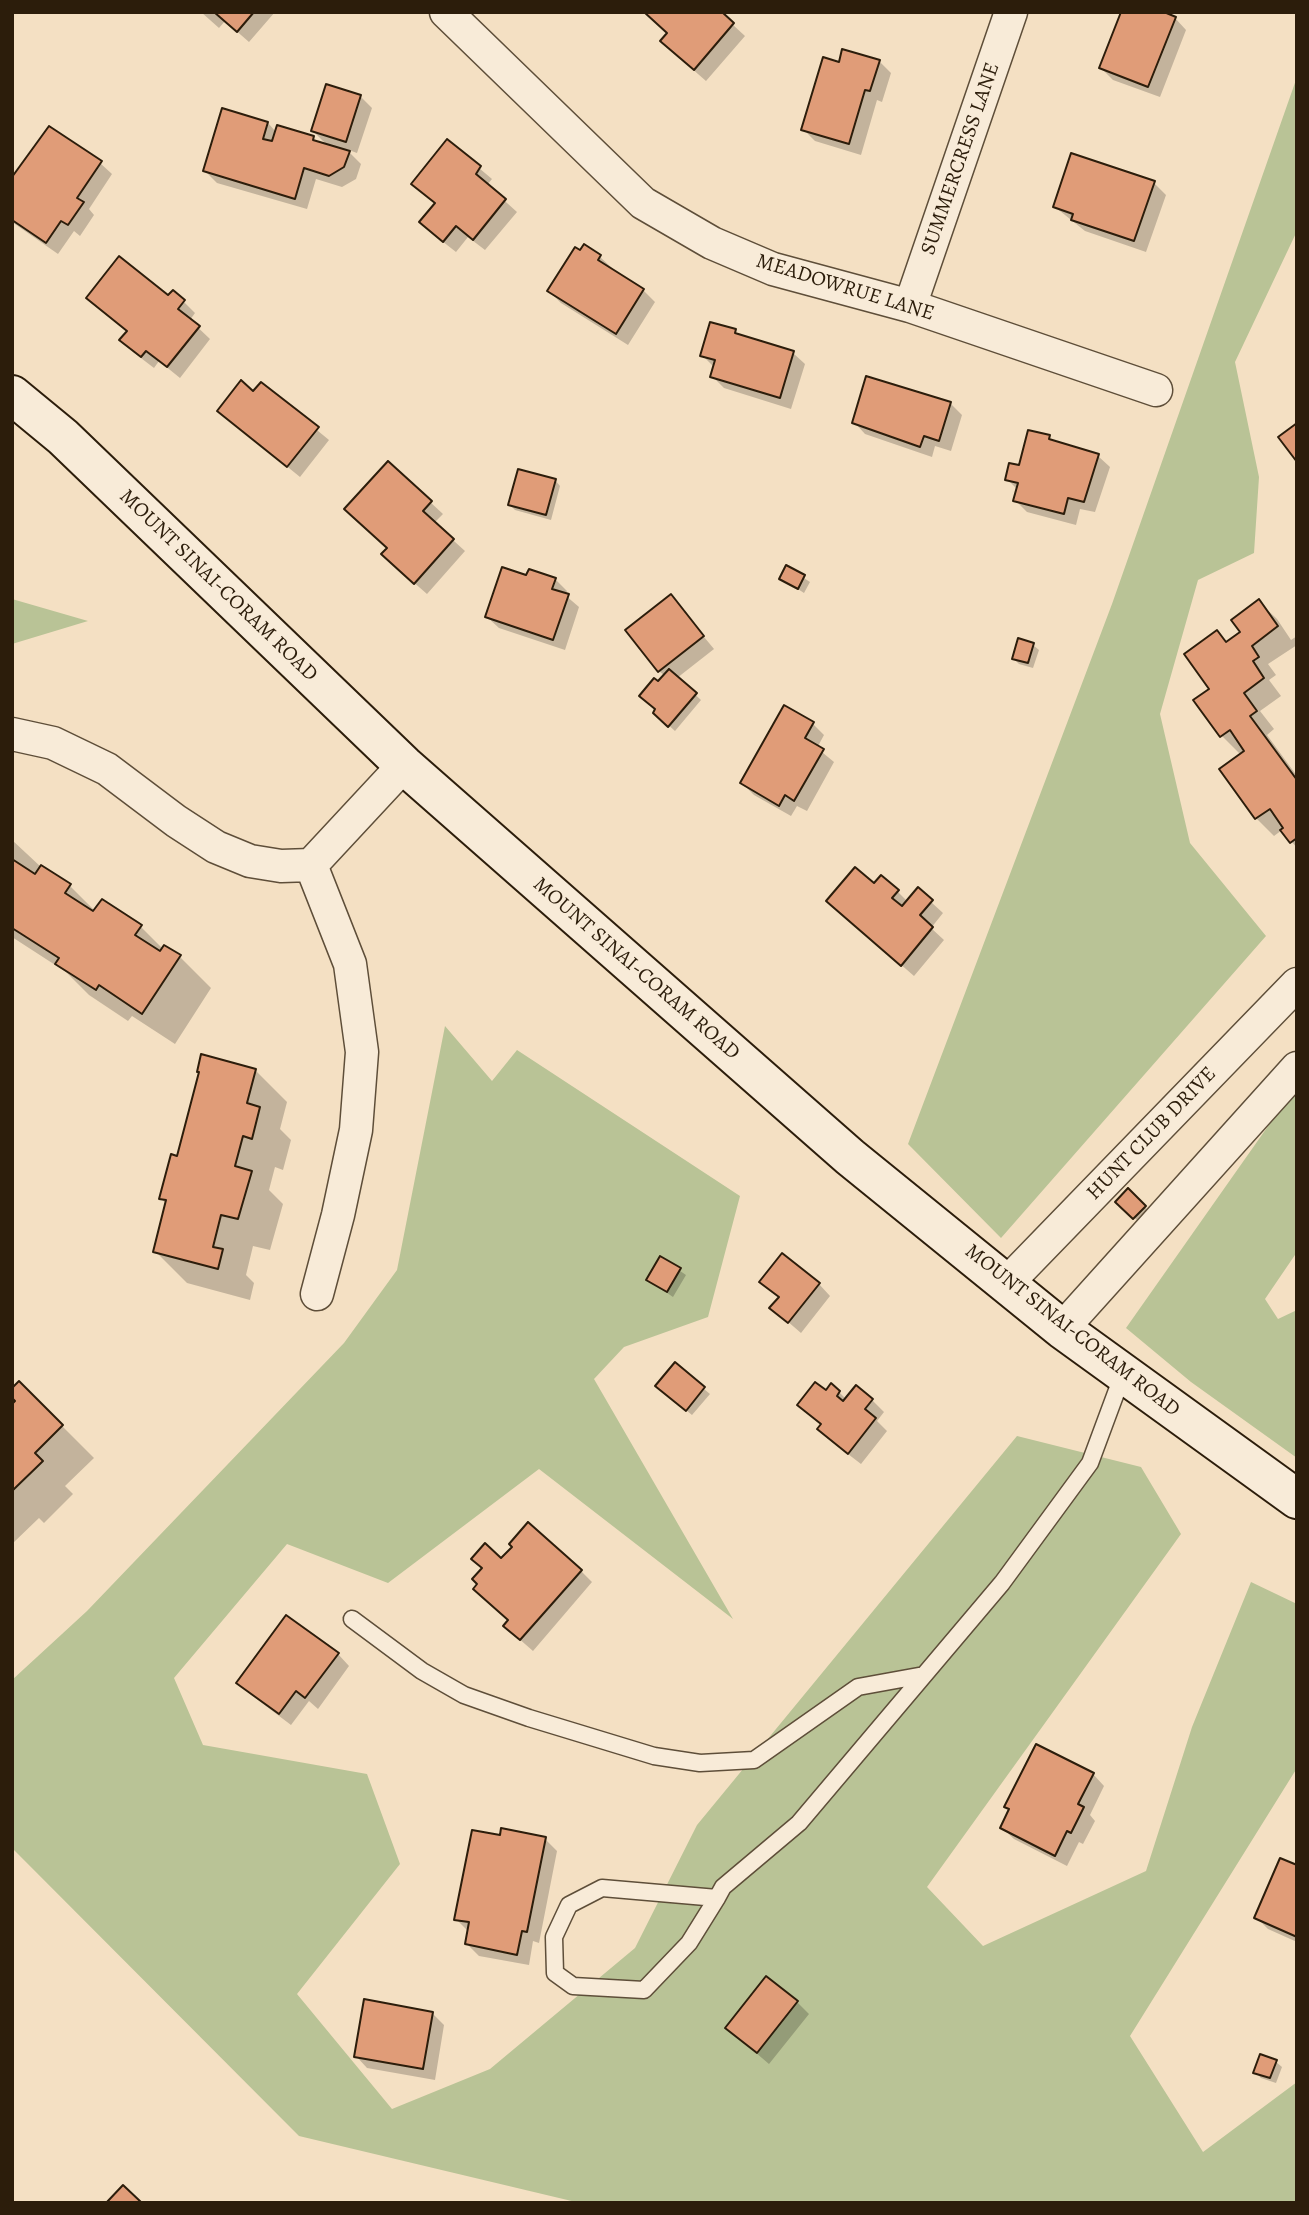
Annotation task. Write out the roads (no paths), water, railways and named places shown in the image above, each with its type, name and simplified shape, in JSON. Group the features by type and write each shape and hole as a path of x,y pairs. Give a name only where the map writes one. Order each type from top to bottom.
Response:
{"main road":[{"name":"MOUNT SINAI-CORAM ROAD","path":"12,395 62,437 404,765 850,1157 1062,1329 1297,1499"}],"street":[{"name":"MEADOWRUE LANE","path":"446,12 643,203 712,243 772,270 910,306 1156,390"},
{"name":"SUMMERCRESS LANE","path":"910,306 1011,12"},
{"path":"12,734 53,743 107,769 176,821 216,847 250,862 281,866 311,865 404,765"},
{"path":"311,865 351,964 362,1052 356,1130 338,1215 317,1294"},
{"name":"HUNT CLUB DRIVE","path":"1007,1283 1297,984"},
{"path":"1062,1329 1297,1068"}],"lane":[{"path":"717,1898 602,1888 569,1905 554,1937 555,1973 573,1986 644,1990 689,1943 717,1898 723,1887 799,1823 1002,1583 1090,1463 1123,1374"},
{"path":"352,1619 422,1671 464,1695 528,1718 654,1756 700,1763 754,1760 858,1687 924,1675"}]}
